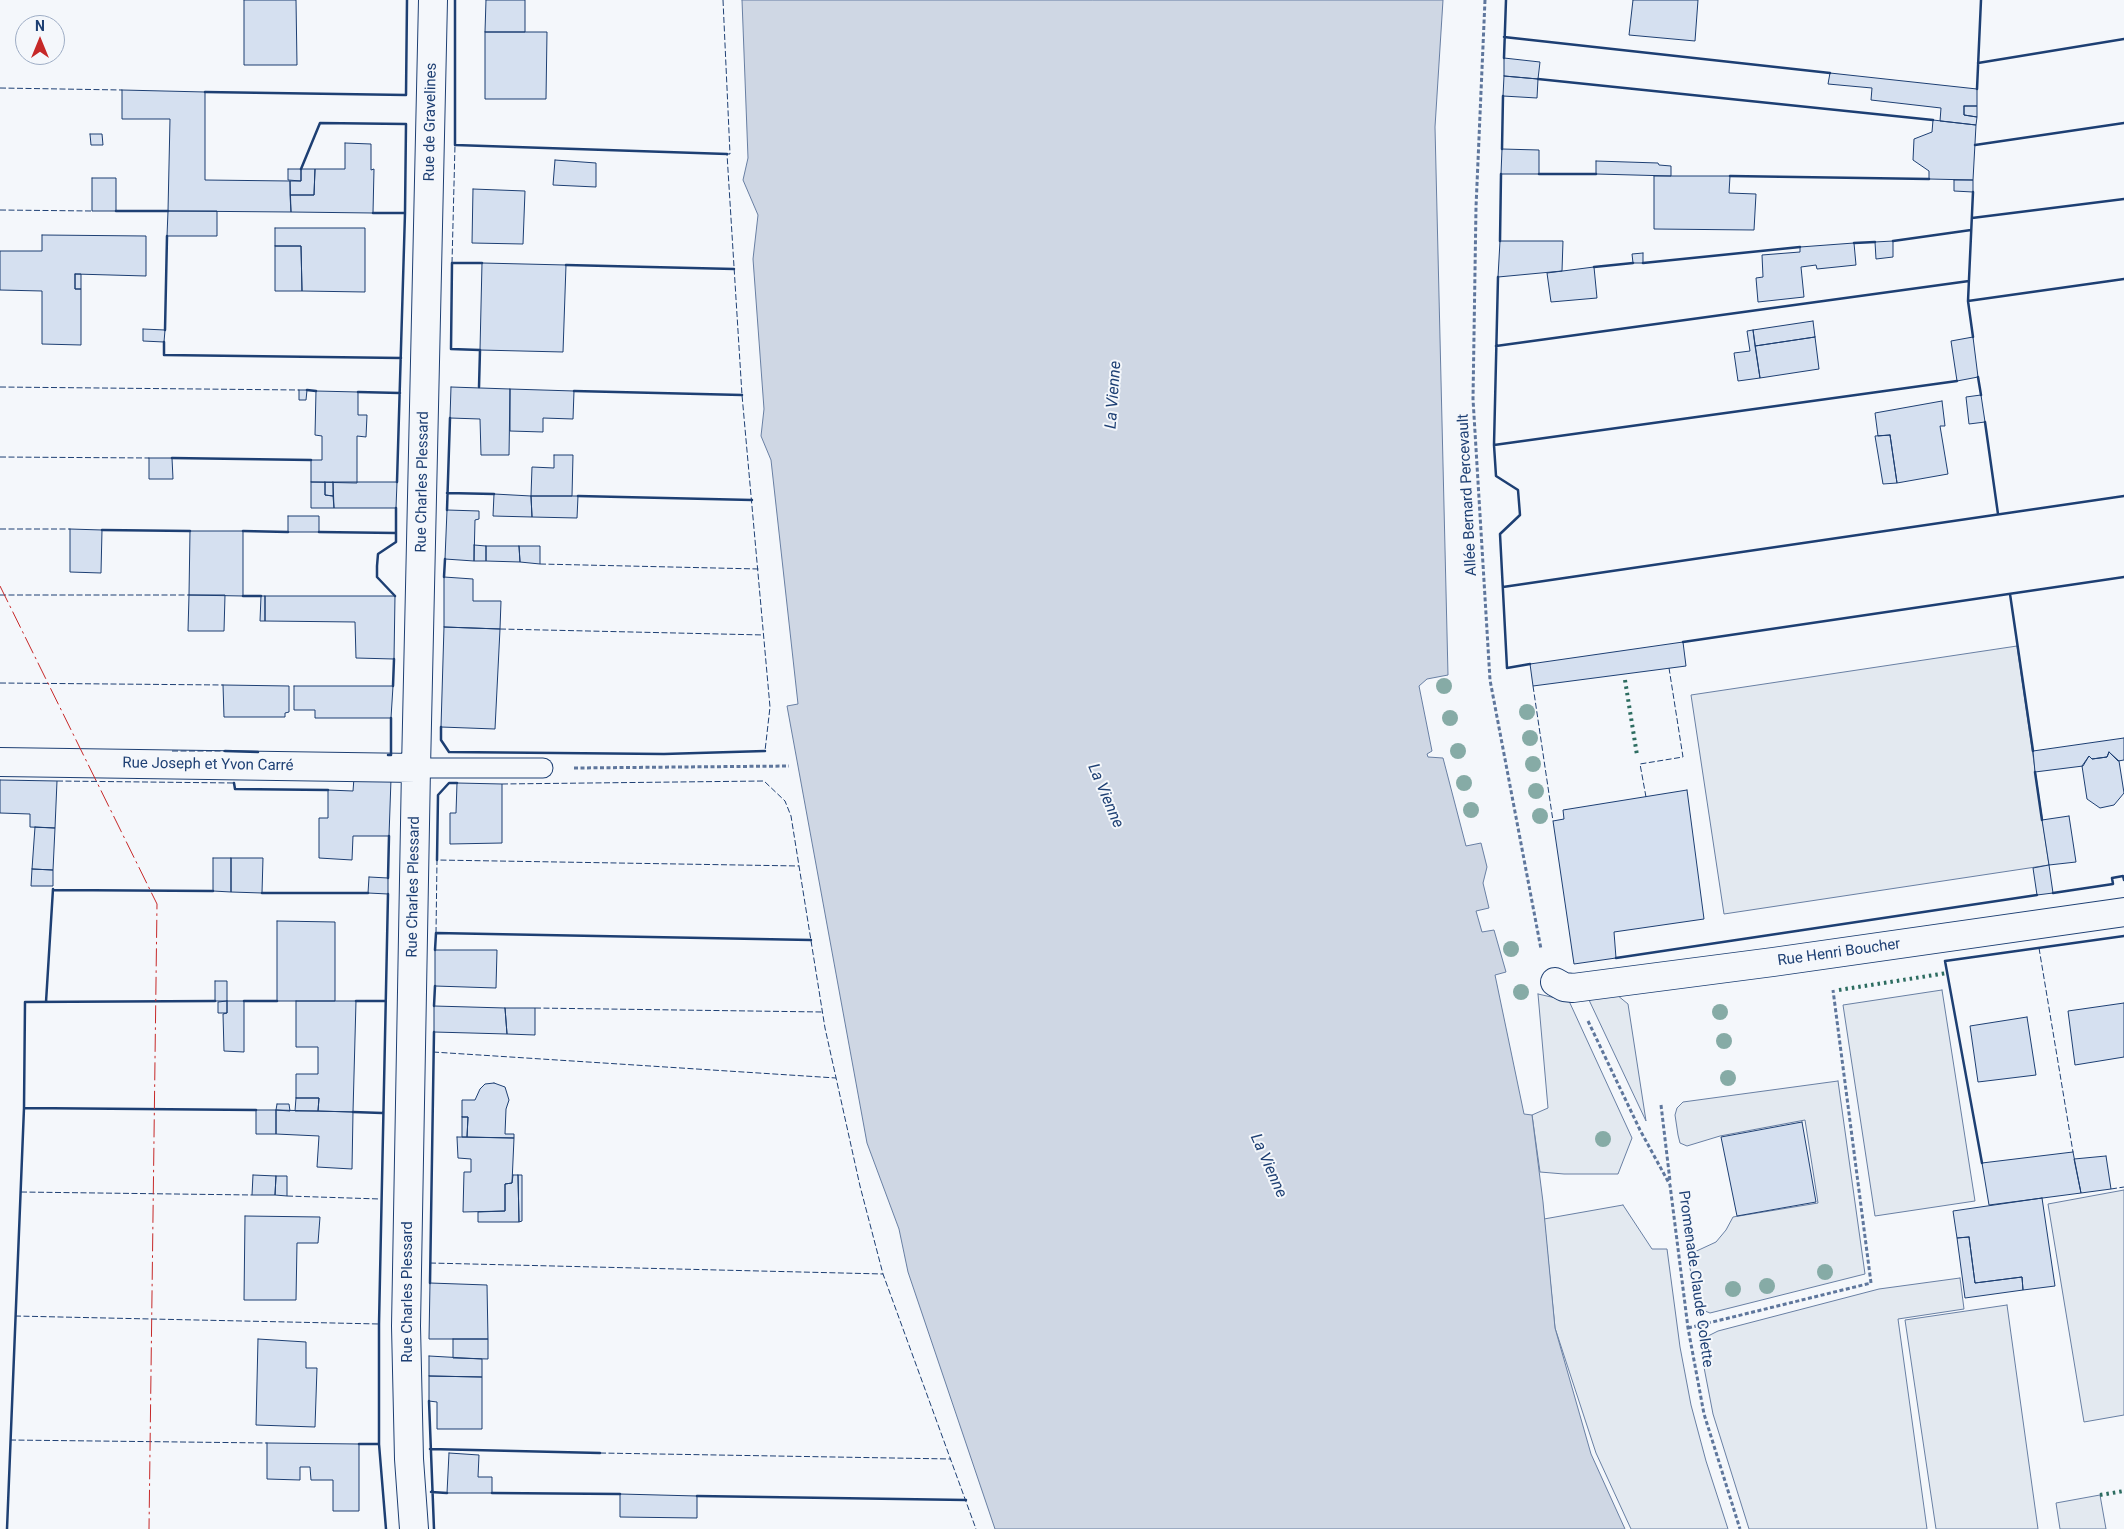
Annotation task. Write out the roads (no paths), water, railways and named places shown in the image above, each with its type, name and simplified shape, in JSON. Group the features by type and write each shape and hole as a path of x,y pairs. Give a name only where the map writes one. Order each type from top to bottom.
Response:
{"street":[{"name":"Rue de Gravelines","path":"428,244 433,0"},
{"name":"Rue Charles Plessard","path":"414,1529 409,1459 406,1326 428,244"},
{"name":"Rue Joseph et Yvon Carré","path":"0,762 416,768"},
{"name":"Rue Henri Boucher","path":"1564,985 1828,954 2124,912"}],"lane":[{"path":"416,768 543,768"}],"water":[{"name":"La Vienne","path":"742,0 1443,0 1435,127 1448,675 1427,679 1419,686 1432,751 1427,754 1428,757 1443,758 1466,846 1481,843 1487,867 1483,883 1489,908 1476,911 1482,932 1494,930 1506,972 1495,975 1524,1114 1532,1115 1543,1202 1555,1328 1591,1454 1625,1529 995,1529 908,1272 899,1229 867,1143 787,706 798,704 771,460 761,436 764,409 753,259 758,215 743,180 748,158"}]}
